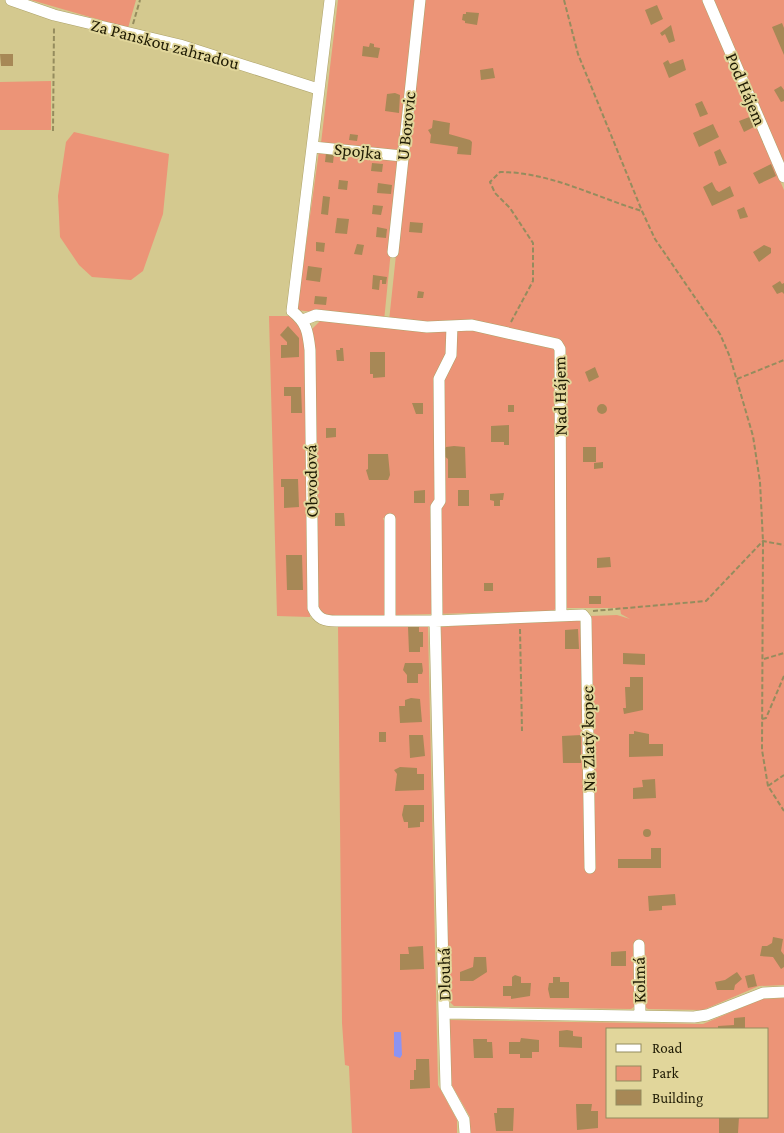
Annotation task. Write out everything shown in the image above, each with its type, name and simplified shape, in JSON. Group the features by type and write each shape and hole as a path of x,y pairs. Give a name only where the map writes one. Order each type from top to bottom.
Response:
{"street":[{"name":"Za Panskou zahradou","path":"11,0 54,15 180,45 318,89"},
{"name":"Obvodová","path":"330,0 292,311 303,320 308,330 310,350 312,608 316,616 325,621 435,621 581,614"},
{"name":"U Borovic","path":"393,252 420,0"},
{"name":"Pod Hájem","path":"708,0 784,177"},
{"name":"Spojka","path":"313,146 402,156"},
{"name":"Nad Hájem","path":"303,320 316,316 384,324 472,325 557,344 560,349 561,615"},
{"name":"Dlouhá","path":"452,326 451,355 439,379 440,501 436,507 437,616 435,621 444,1013 700,1016 763,993 784,992"},
{"path":"390,519 390,620"},
{"name":"Na Zlatý kopec","path":"581,614 586,619 590,868"},
{"name":"Kolmá","path":"639,945 640,1016"},
{"path":"444,1013 446,1087 464,1120 465,1133"}],"path":[{"path":"130,33 140,0"},
{"path":"564,0 578,54 642,211 655,240 720,334 730,357 753,436 760,482 763,542 764,659 762,750 768,786 784,812"},
{"path":"53,131 54,15"},
{"path":"503,332 515,316 534,281 533,243 510,208 495,193 490,182 500,172 548,178 642,211"},
{"path":"737,379 784,360"},
{"path":"763,542 784,545"},
{"path":"581,614 585,612 706,601 763,542"},
{"path":"520,616 522,731"},
{"path":"764,659 784,653"},
{"path":"762,719 766,718 770,713 784,676"},
{"path":"768,786 784,775"}],"green space":[{"path":"31,0 136,0 128,28"},
{"path":"338,0 417,0 400,152 321,143"},
{"path":"423,0 702,0 784,190 784,985 759,986 703,1010 648,1009 644,1006 643,965 634,966 635,1006 631,1009 454,1006 449,1001 441,627 589,616 617,615 630,619 621,614 620,608 567,608 562,344 473,322 389,321"},
{"path":"713,0 784,0 784,164"},
{"path":"51,81 51,130 0,130 0,82"},
{"path":"74,132 169,154 163,214 143,271 131,280 92,277 79,265 60,237 58,196 66,142"},
{"path":"319,151 400,159 384,321 297,310"},
{"path":"269,316 290,316 305,334 310,617 277,616"},
{"path":"322,319 472,328 557,346 558,606 553,611 395,615 393,517 383,518 389,534 387,616 325,616 316,607 312,329"},
{"path":"423,622 428,627 438,1085 457,1120 457,1133 352,1133 349,1066 345,1065 342,1023 338,623"},
{"path":"784,998 784,1133 470,1133 470,1117 450,1082 449,1020 703,1024 762,999"}],"water":[{"path":"394,1032 401,1032 402,1055 400,1058 394,1056"}],"building":[{"path":"657,5 663,19 651,25 645,10"},
{"path":"466,12 479,13 477,25 465,23 462,20 463,14 466,14"},
{"path":"782,23 784,28 784,55 772,27"},
{"path":"671,25 675,41 669,43 665,34 662,36 660,33"},
{"path":"370,43 374,44 374,47 380,48 378,58 362,56 363,46 369,47"},
{"path":"0,54 13,54 13,66 1,66"},
{"path":"683,59 686,70 669,78 663,63 668,60 670,64"},
{"path":"493,68 495,78 481,80 480,70"},
{"path":"781,86 784,90 784,101 781,102 774,90"},
{"path":"395,93 400,95 399,113 385,111 387,94"},
{"path":"702,101 708,114 700,117 695,104"},
{"path":"752,116 756,126 744,132 739,121"},
{"path":"433,120 450,123 449,134 470,140 472,142 471,155 457,154 458,147 430,143 431,135 428,130 432,128"},
{"path":"713,124 719,137 699,147 693,133"},
{"path":"350,134 358,135 357,141 349,140"},
{"path":"720,149 727,163 719,166 714,152"},
{"path":"326,153 334,154 333,163 325,162"},
{"path":"372,163 383,164 382,172 371,171"},
{"path":"771,164 776,176 759,184 753,173"},
{"path":"339,180 348,181 347,190 338,189"},
{"path":"712,182 719,192 730,186 734,196 712,206 703,187"},
{"path":"378,183 392,185 391,194 377,193"},
{"path":"323,196 330,197 328,215 321,214"},
{"path":"373,205 383,206 381,215 372,214"},
{"path":"744,207 748,217 740,219 737,210"},
{"path":"337,218 349,219 347,234 335,233"},
{"path":"410,222 423,223 422,233 409,232"},
{"path":"377,227 387,229 386,238 376,237"},
{"path":"316,242 325,243 324,252 316,251"},
{"path":"357,244 364,245 362,255 354,254"},
{"path":"764,245 771,248 771,253 759,262 753,252"},
{"path":"308,266 322,268 320,282 306,280"},
{"path":"373,275 387,277 386,284 382,284 382,280 380,280 379,290 372,289"},
{"path":"780,281 782,284 784,283 784,294 782,292 777,294 772,286"},
{"path":"418,291 424,292 423,298 417,298"},
{"path":"315,296 327,297 326,305 314,304"},
{"path":"288,326 299,338 299,357 281,358 281,345 287,345 287,342 280,335"},
{"path":"340,348 343,348 344,361 337,361 336,350 340,350"},
{"path":"370,352 385,352 385,377 373,378 373,374 370,374"},
{"path":"595,367 599,377 589,382 585,372"},
{"path":"284,387 301,387 302,413 291,413 291,396 284,396"},
{"path":"412,403 423,403 423,414 416,414"},
{"path":"600,404 604,404 607,409 606,413 600,414 597,411 597,407"},
{"path":"508,405 514,405 514,412 508,412"},
{"path":"509,425 509,445 504,445 504,442 491,442 491,426"},
{"path":"326,428 336,428 336,437 326,438"},
{"path":"446,447 465,447 466,478 448,478 448,459 444,456 444,450"},
{"path":"583,447 596,447 596,462 583,462"},
{"path":"368,454 388,454 390,475 388,480 369,480 366,470 368,469"},
{"path":"603,462 603,468 594,469 594,463"},
{"path":"281,479 298,479 299,507 284,508 284,487 281,487"},
{"path":"425,490 425,503 414,503 414,491"},
{"path":"458,490 469,490 469,506 458,506"},
{"path":"504,493 503,500 500,500 500,506 494,506 494,501 490,500 490,494"},
{"path":"335,513 344,513 345,526 335,526"},
{"path":"286,555 302,555 303,590 287,590"},
{"path":"610,557 611,567 597,568 597,558"},
{"path":"484,583 493,583 493,591 484,591"},
{"path":"589,596 601,596 601,604 589,604"},
{"path":"408,627 419,627 419,632 423,632 423,647 420,647 420,652 409,652"},
{"path":"578,629 579,649 565,649 565,630"},
{"path":"623,653 645,654 645,665 623,664"},
{"path":"405,663 422,663 423,671 422,674 418,674 418,683 407,683 407,675 403,670"},
{"path":"630,677 643,677 643,710 624,714 623,708 626,708 625,687 630,687"},
{"path":"411,698 420,699 422,722 400,723 399,706 405,706 405,700"},
{"path":"634,731 649,734 649,744 663,744 663,756 629,757 629,734 634,734"},
{"path":"379,732 386,732 386,742 379,742"},
{"path":"409,735 423,735 425,756 410,758"},
{"path":"581,735 581,763 563,763 562,736"},
{"path":"400,767 417,768 417,774 424,774 424,790 395,791 397,774 394,770"},
{"path":"655,779 656,798 633,799 633,788 643,787 642,780"},
{"path":"404,805 424,805 424,822 420,822 420,827 408,828 408,822 404,822 402,815"},
{"path":"647,829 651,833 647,837 643,833"},
{"path":"651,848 661,848 661,868 618,868 618,859 651,859"},
{"path":"675,894 676,905 662,906 662,910 649,911 648,896"},
{"path":"773,937 783,939 781,951 784,955 784,967 781,969 773,957 760,956 762,946 772,943"},
{"path":"423,946 424,969 400,970 400,954 409,954 408,947"},
{"path":"626,951 626,966 611,966 611,952"},
{"path":"474,957 486,957 487,972 473,981 460,981 460,972 473,967"},
{"path":"737,972 742,979 735,985 734,990 717,990 715,982 725,980"},
{"path":"754,974 757,986 748,988 745,976"},
{"path":"515,975 521,977 521,983 531,983 530,996 511,999 511,996 503,996 503,986 512,986 512,977"},
{"path":"553,977 560,977 560,982 569,982 569,998 550,998 548,989 549,983 553,983"},
{"path":"745,1017 745,1028 718,1028 718,1026 734,1025 734,1018"},
{"path":"559,1031 573,1031 573,1036 582,1037 582,1048 559,1047"},
{"path":"521,1038 539,1040 539,1052 532,1052 532,1058 520,1058 520,1054 509,1054 509,1042 520,1042"},
{"path":"473,1039 487,1039 487,1042 492,1042 493,1058 474,1058"},
{"path":"416,1059 429,1059 430,1088 410,1089 410,1080 414,1080 414,1070 416,1070"},
{"path":"576,1104 592,1104 591,1111 598,1111 598,1128 577,1130"},
{"path":"497,1108 514,1108 513,1131 496,1131 494,1113 497,1113"},
{"path":"719,1118 739,1118 738,1133 719,1133"}]}
